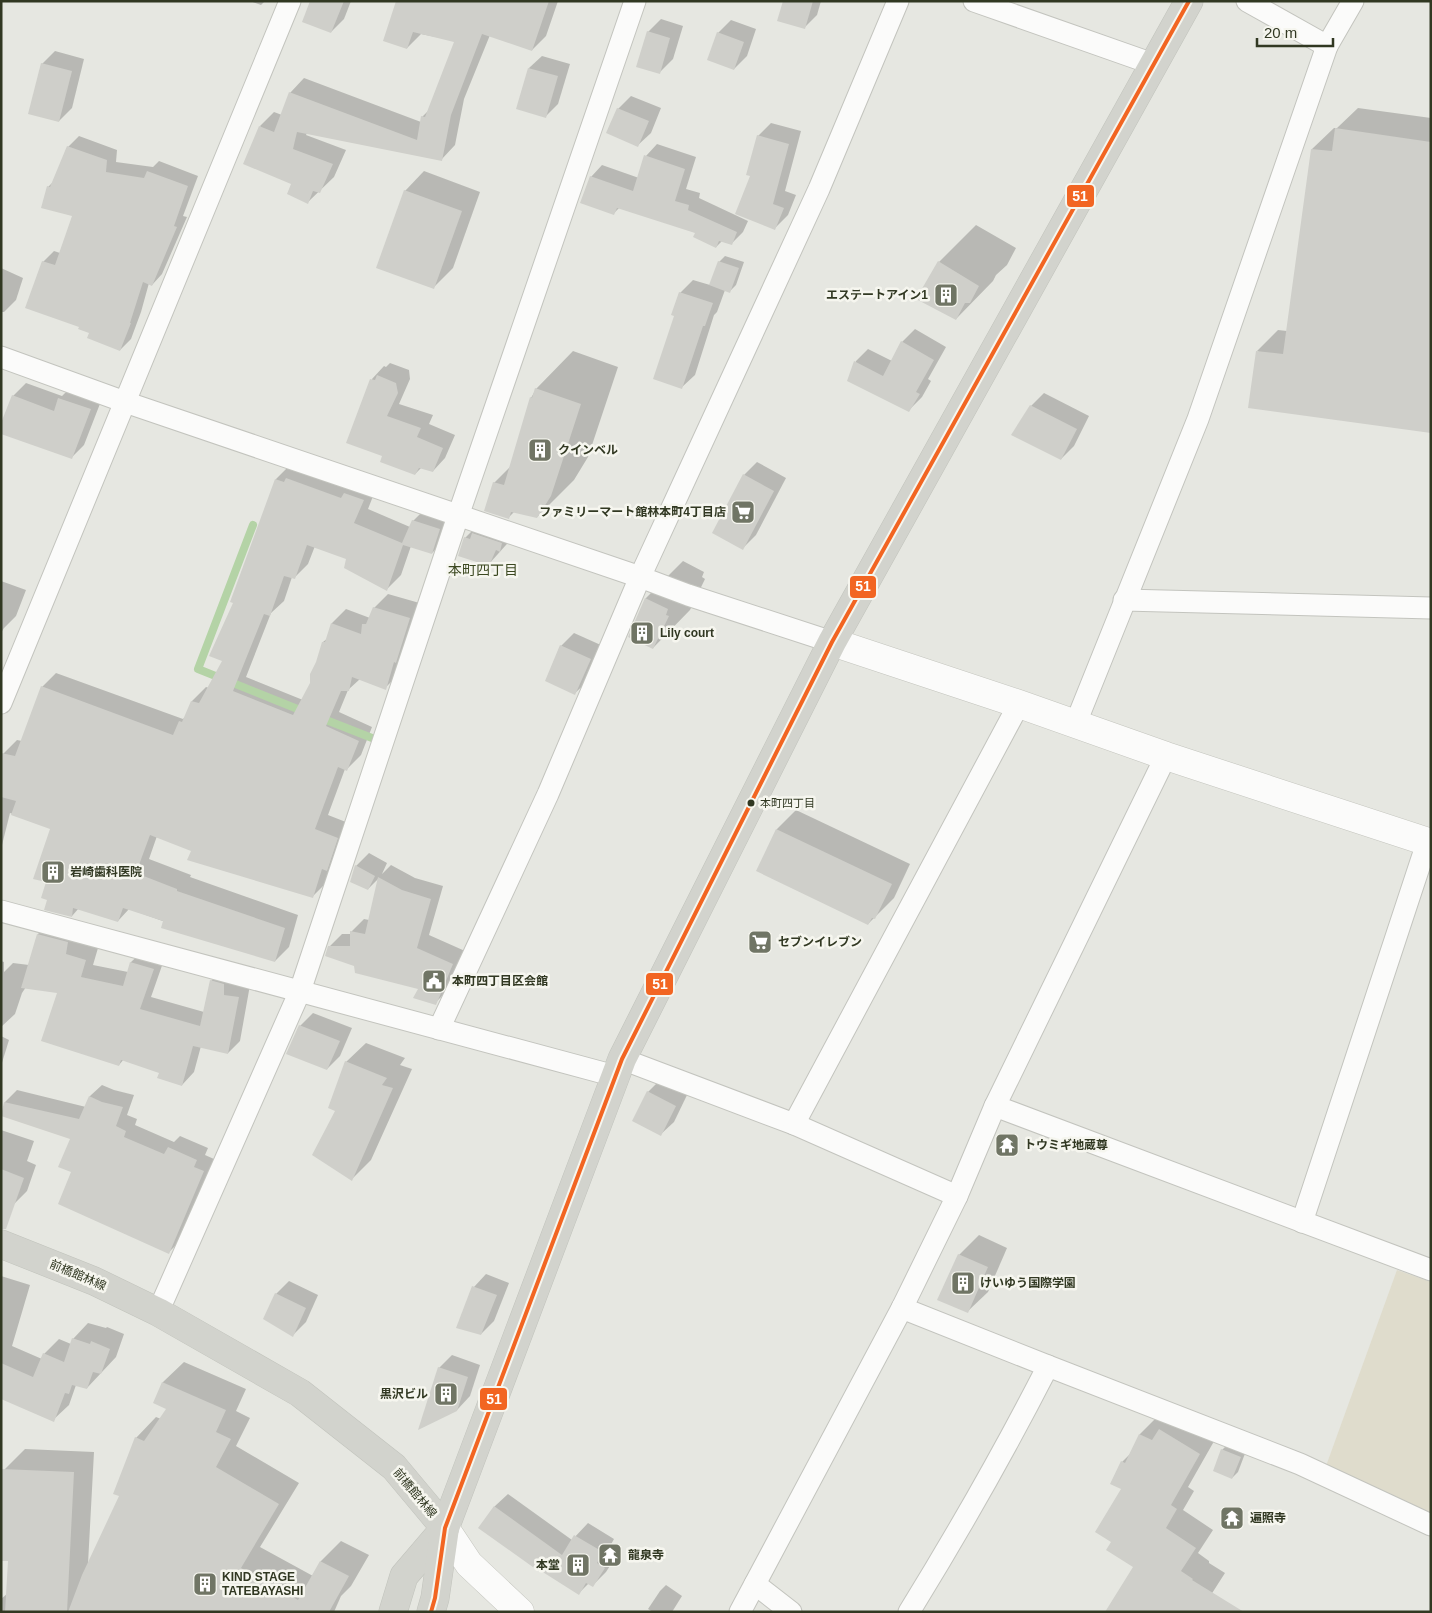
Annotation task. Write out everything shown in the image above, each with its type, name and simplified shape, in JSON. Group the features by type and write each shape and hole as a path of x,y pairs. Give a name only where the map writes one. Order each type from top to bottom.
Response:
{"main road":[{"name":"前橋館林線","path":"1,1244 94,1281 158,1312 300,1392 394,1467 445,1528 619,1068 832,642 1188,1"},
{"path":"393,1612 404,1576 445,1528"},
{"path":"431,1612 435,1598 445,1528"}],"street":[{"path":"1,703 290,1"},
{"path":"158,1312 300,991 458,516 635,1"},
{"path":"439,1029 548,794 640,577 819,189 898,1"},
{"path":"974,1 1152,64"},
{"path":"1247,1 1327,46"},
{"path":"1075,725 1198,419 1327,46 1353,1"},
{"path":"1,357 125,402 688,595 1019,704 1166,756 1429,843 1302,1222"},
{"path":"1124,600 1431,608"},
{"path":"794,1124 1019,704"},
{"path":"740,1612 902,1308 957,1196 995,1106 1166,756"},
{"path":"1,911 439,1029 619,1068 794,1124 957,1196"},
{"path":"995,1106 1431,1270"},
{"path":"902,1308 1300,1464 1431,1526"},
{"path":"909,1612 1000,1458 1048,1366"},
{"path":"445,1528 469,1564 520,1612"},
{"path":"755,1584 791,1612"}],"shaded area":[{"path":"1397,1270 1431,1282 1431,1508 1429,1513 1326,1466"}],"building":[{"path":"310,1 344,1 331,33 302,22"},
{"path":"396,1 549,1 532,51 482,34 451,115 442,161 297,132 293,149 333,164 320,193 313,191 308,204 287,194 291,184 243,164 259,126 274,132 289,92 417,140 421,116 425,117 454,42 413,32 407,49 383,41"},
{"path":"783,1 813,1 805,29 777,21"},
{"path":"647,31 670,38 660,74 636,67"},
{"path":"717,32 744,42 734,70 707,60"},
{"path":"41,63 72,71 59,122 28,114"},
{"path":"528,68 558,76 546,118 516,109"},
{"path":"617,108 649,121 638,147 606,133"},
{"path":"1335,128 1431,142 1431,433 1248,408 1256,351 1283,354 1311,149 1332,151"},
{"path":"757,135 789,144 773,204 784,208 775,230 735,214 750,176 746,175"},
{"path":"67,146 107,160 106,172 144,178 147,171 188,186 174,226 177,227 152,286 143,282 131,323 120,351 87,338 89,333 78,329 79,327 25,308 42,261 55,265 72,216 41,208 47,186 50,187"},
{"path":"644,155 685,169 675,201 689,205 688,210 737,232 732,245 719,241 716,248 693,237 695,233 617,208 614,215 580,203 590,176 633,191"},
{"path":"404,190 462,211 434,289 376,268"},
{"path":"718,261 739,268 730,293 709,285"},
{"name":"エステートアイン1","path":"938,261 979,286 970,303 965,303 956,320 916,299"},
{"path":"679,292 713,303 705,326 703,326 682,389 653,379 674,316 671,315"},
{"path":"901,341 934,360 916,392 920,394 909,412 847,381 854,361 883,376"},
{"path":"377,375 396,383 398,393 387,416 421,428 417,437 443,448 433,472 419,468 415,475 380,462 382,456 346,443 370,379 375,380"},
{"name":"クインベル","path":"535,388 581,404 551,496 537,518 511,512 509,519 484,511 493,482 504,485 530,397 532,398"},
{"path":"12,395 54,411 58,398 91,409 72,459 1,434 1,423"},
{"path":"1030,405 1077,429 1061,460 1011,435"},
{"name":"ファミリーマート館林本町4丁目店","path":"743,474 774,491 743,550 712,533"},
{"path":"286,478 341,498 344,493 364,500 354,523 402,543 412,520 440,529 432,554 403,545 387,591 344,568 346,559 307,545 295,579 284,576 270,616 264,614 233,691 293,715 310,683 310,674 322,642 325,642 331,623 361,634 362,624 366,624 373,607 410,618 386,690 352,677 349,691 341,691 326,726 359,741 347,771 338,767 315,829 338,838 327,871 322,869 313,898 187,860 191,851 150,835 136,873 177,889 177,891 285,928 275,962 161,928 163,921 123,908 118,922 73,908 72,917 44,910 47,900 41,898 46,882 33,879 50,829 11,815 16,801 1,797 1,753 15,756 41,686 173,735 179,721 182,722 191,701 199,703 222,661 209,656 233,603 230,602 275,479 284,482"},
{"path":"472,533 502,543 500,552 496,550 489,566 458,556 464,537 470,539"},
{"name":"Lily court","path":"645,598 668,609 666,615 669,616 653,649 628,637"},
{"path":"560,645 591,659 575,695 545,681"},
{"path":"776,829 892,884 875,919 872,918 868,925 756,871"},
{"path":"355,865 375,876 368,890 350,882"},
{"path":"378,877 402,890 431,899 417,948 453,964 436,1005 413,998 418,989 355,973 354,966 325,956 328,946 350,946 350,931 365,934"},
{"path":"37,934 68,942 66,954 86,960 81,977 123,986 130,962 154,969 140,1009 200,1026 210,980 224,984 224,995 239,997 228,1054 193,1046 182,1086 157,1078 159,1073 121,1060 119,1066 41,1041 57,993 21,988"},
{"path":"299,1025 340,1041 327,1070 286,1054"},
{"path":"345,1061 387,1078 382,1085 393,1088 352,1181 312,1155 335,1111 328,1108"},
{"path":"647,1091 676,1106 661,1136 632,1121"},
{"path":"89,1096 102,1102 123,1107 116,1126 126,1131 124,1137 164,1154 168,1147 197,1160 194,1167 204,1171 169,1254 58,1204 71,1172 58,1167 70,1139 1,1116 4,1102 79,1119"},
{"path":"1,1169 24,1178 6,1229 1,1229"},
{"name":"けいゆう国際学園","path":"958,1254 988,1267 968,1313 937,1300"},
{"path":"472,1286 497,1295 481,1335 456,1328"},
{"path":"275,1293 306,1308 293,1337 263,1319"},
{"path":"72,1338 90,1344 91,1341 110,1349 101,1374 93,1372 87,1389 72,1385 69,1394 65,1393 54,1422 1,1399 1,1363 33,1377 43,1353 64,1362"},
{"name":"黒沢ビル","path":"438,1367 468,1377 457,1411 418,1430"},
{"path":"162,1382 226,1410 216,1432 231,1439 216,1467 279,1504 241,1568 298,1600 320,1561 349,1576 329,1612 68,1612 82,1575 119,1496 113,1494 135,1437 144,1441 166,1409 153,1403"},
{"path":"1159,1429 1200,1454 1171,1505 1177,1509 1166,1528 1196,1548 1181,1571 1192,1580 1244,1612 1105,1612 1133,1567 1106,1550 1111,1542 1095,1532 1121,1489 1110,1484 1121,1461 1125,1463 1139,1434 1152,1440"},
{"path":"1221,1449 1241,1457 1232,1479 1213,1471"},
{"path":"1,1469 74,1472 67,1612 5,1612 8,1561 1,1561"},
{"path":"494,1506 562,1555 574,1535 603,1552 597,1563 605,1568 593,1587 586,1583 579,1595 537,1570 478,1528"}],"waterway":[{"path":"253,525 198,669 305,712"},
{"path":"321,718 372,738"}],"transit line":[{"name":"51","path":"431,1612 435,1598 445,1528 622,1059 832,642 1189,1"}],"place":[{"name":"エステートアイン1","path":"946,295"},
{"name":"クインベル","path":"540,450"},
{"name":"ファミリーマート館林本町4丁目店","path":"743,512"},
{"name":"Lily court","path":"642,633"},
{"name":"本町四丁目","path":"751,803"},
{"name":"岩崎歯科医院","path":"53,872"},
{"name":"セブンイレブン","path":"760,942"},
{"name":"本町四丁目区会館","path":"434,981"},
{"name":"トウミギ地蔵尊","path":"1007,1145"},
{"name":"けいゆう国際学園","path":"963,1283"},
{"name":"黒沢ビル","path":"446,1394"},
{"name":"遍照寺","path":"1232,1518"},
{"name":"龍泉寺","path":"610,1555"},
{"name":"本堂","path":"578,1565"},
{"name":"KIND STAGE TATEBAYASHI","path":"205,1584"}],"district":[{"name":"本町四丁目","path":"483,570"}]}
